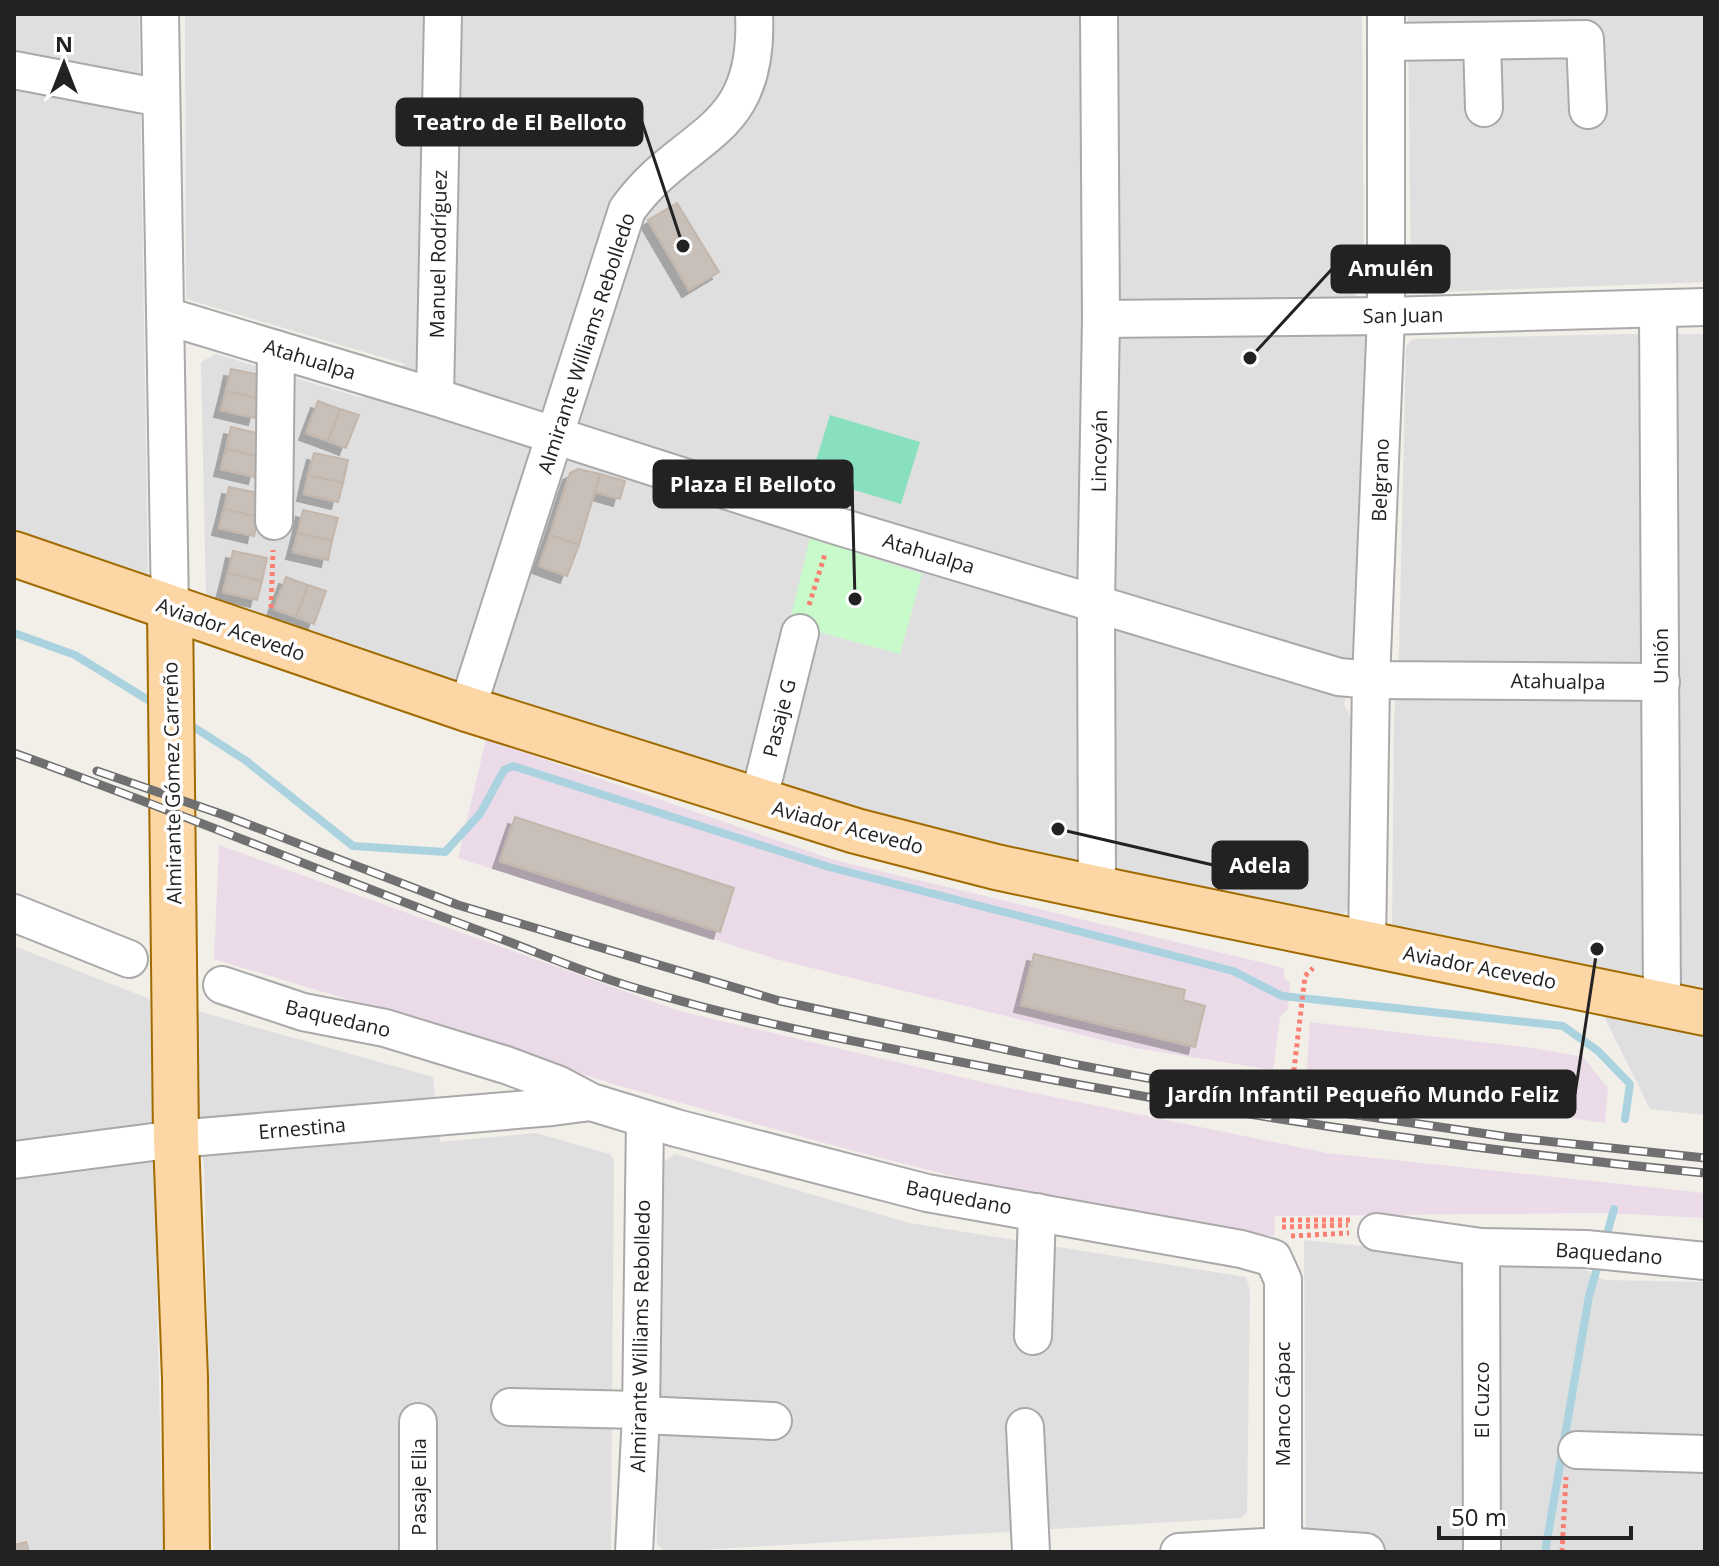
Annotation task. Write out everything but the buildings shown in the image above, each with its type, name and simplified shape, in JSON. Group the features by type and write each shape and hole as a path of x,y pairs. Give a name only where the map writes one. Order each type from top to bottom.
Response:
{"main road":[{"name":"Aviador Acevedo","path":"14,554 467,709 870,835 1097,888 1705,1013"},
{"name":"Almirante Gómez Carreño","path":"170,609 176,1139 187,1552"}],"street":[{"name":"Almirante Gómez Carreño","path":"160,14 170,609"},
{"name":"Manuel Rodríguez","path":"435,397 443,14"},
{"name":"Almirante Williams Rebolledo","path":"467,709 627,210 639,194 717,129 733,109 749,79 755,37 754,14"},
{"name":"Lincoyán","path":"1097,888 1096,603 1101,319 1099,14"},
{"path":"1386,28 1482,42 1585,39 1588,110"},
{"name":"Belgrano","path":"1367,945 1371,680 1386,316 1386,28"},
{"path":"1482,42 1484,108"},
{"path":"14,70 161,98"},
{"name":"San Juan","path":"1101,319 1386,316 1705,307"},
{"name":"Unión","path":"1658,309 1662,1004"},
{"name":"Atahualpa","path":"166,316 435,397 834,525 1339,677 1371,680 1661,682"},
{"path":"274,521 276,349"},
{"name":"Pasaje G","path":"758,802 800,633"},
{"path":"14,913 129,959"},
{"name":"Baquedano","path":"222,985 303,1012 385,1028 506,1065 557,1084 591,1102 645,1120 927,1193 1241,1249 1277,1247"},
{"name":"Ernestina","path":"14,1160 176,1139 591,1102"},
{"name":"Almirante Williams Rebolledo","path":"634,1552 640,1412 645,1120"},
{"path":"1033,1336 1037,1212"},
{"name":"Baquedano","path":"1362,1225 1481,1247 1586,1249 1705,1261"},
{"name":"Manco Cápac","path":"1277,1247 1283,1280 1283,1549"},
{"name":"El Cuzco","path":"1481,1247 1482,1552"},
{"path":"510,1407 773,1421"},
{"name":"Pasaje Elia","path":"418,1422 418,1552"},
{"path":"1025,1427 1031,1552"},
{"path":"1577,1450 1705,1454"},
{"path":"1179,1552 1283,1549 1366,1552"}],"path":[{"path":"269,642 274,521"},
{"path":"800,633 834,525"},
{"path":"1291,1095 1305,976"},
{"path":"1282,1220 1362,1225"},
{"path":"1362,1225 1277,1247 1282,1227 1362,1225"},
{"path":"1562,1552 1567,1468 1577,1450"}],"shaded area":[{"path":"14,14 139,14 148,580 14,531"},
{"path":"185,14 1362,14 1364,284 1355,294 1370,340 1353,654 1344,705 1352,719 1349,909 1335,920 940,840 738,777 206,600 201,362 216,354 362,398 405,364 186,299"},
{"path":"1408,14 1705,14 1705,282 1415,293 1411,288"},
{"path":"1705,334 1705,995 1392,927 1394,719 1399,652 1406,346 1413,339"},
{"path":"486,739 831,859 1284,968 1284,978 1290,983 1288,1009 1280,1017 1273,1070 1135,1048 779,960 458,858"},
{"path":"219,845 679,1011 995,1085 1327,1153 1705,1193 1705,1218 1606,1213 1275,1216 1274,1236 1222,1232 1030,1196 613,1084 214,959"},
{"path":"14,946 150,999 163,1552 14,1552"},
{"path":"1599,1006 1705,1030 1705,1115 1650,1109"},
{"path":"194,1010 433,1077 440,1142 536,1133 610,1154 614,1160 611,1552 213,1552 204,1167 197,1111"},
{"path":"1310,1022 1533,1048 1583,1057 1608,1088 1605,1123 1306,1080"},
{"path":"675,1154 909,1223 1246,1277 1250,1291 1247,1513 1240,1518 666,1552 657,1545 654,1168"},
{"path":"1304,1240 1583,1269 1605,1280 1705,1282 1705,1552 1306,1552"}],"green space":[{"path":"830,415 920,442 901,504 811,477"},
{"path":"810,538 922,574 900,654 789,624"}],"waterway":[{"path":"14,633 75,655 153,703"},
{"path":"195,728 245,760 353,846 445,852 480,814 504,770 513,766 829,867 1233,971 1282,996 1563,1026 1598,1051 1630,1084 1625,1119"},
{"path":"1605,1241 1614,1209"},
{"path":"1545,1552 1589,1296 1600,1258"}],"railway":[{"path":"14,753 580,969 726,1013 814,1033 1169,1101 1436,1142 1705,1173"},
{"path":"97,771 224,815 458,905 780,1001 1073,1064 1295,1106 1508,1137 1705,1158"}],"place":[{"name":"Teatro de El Belloto","path":"683,246"},
{"name":"Amulén","path":"1250,358"},
{"name":"Plaza El Belloto","path":"855,599"},
{"name":"Adela","path":"1058,829"},
{"name":"Jardín Infantil Pequeño Mundo Feliz","path":"1597,949"}]}
